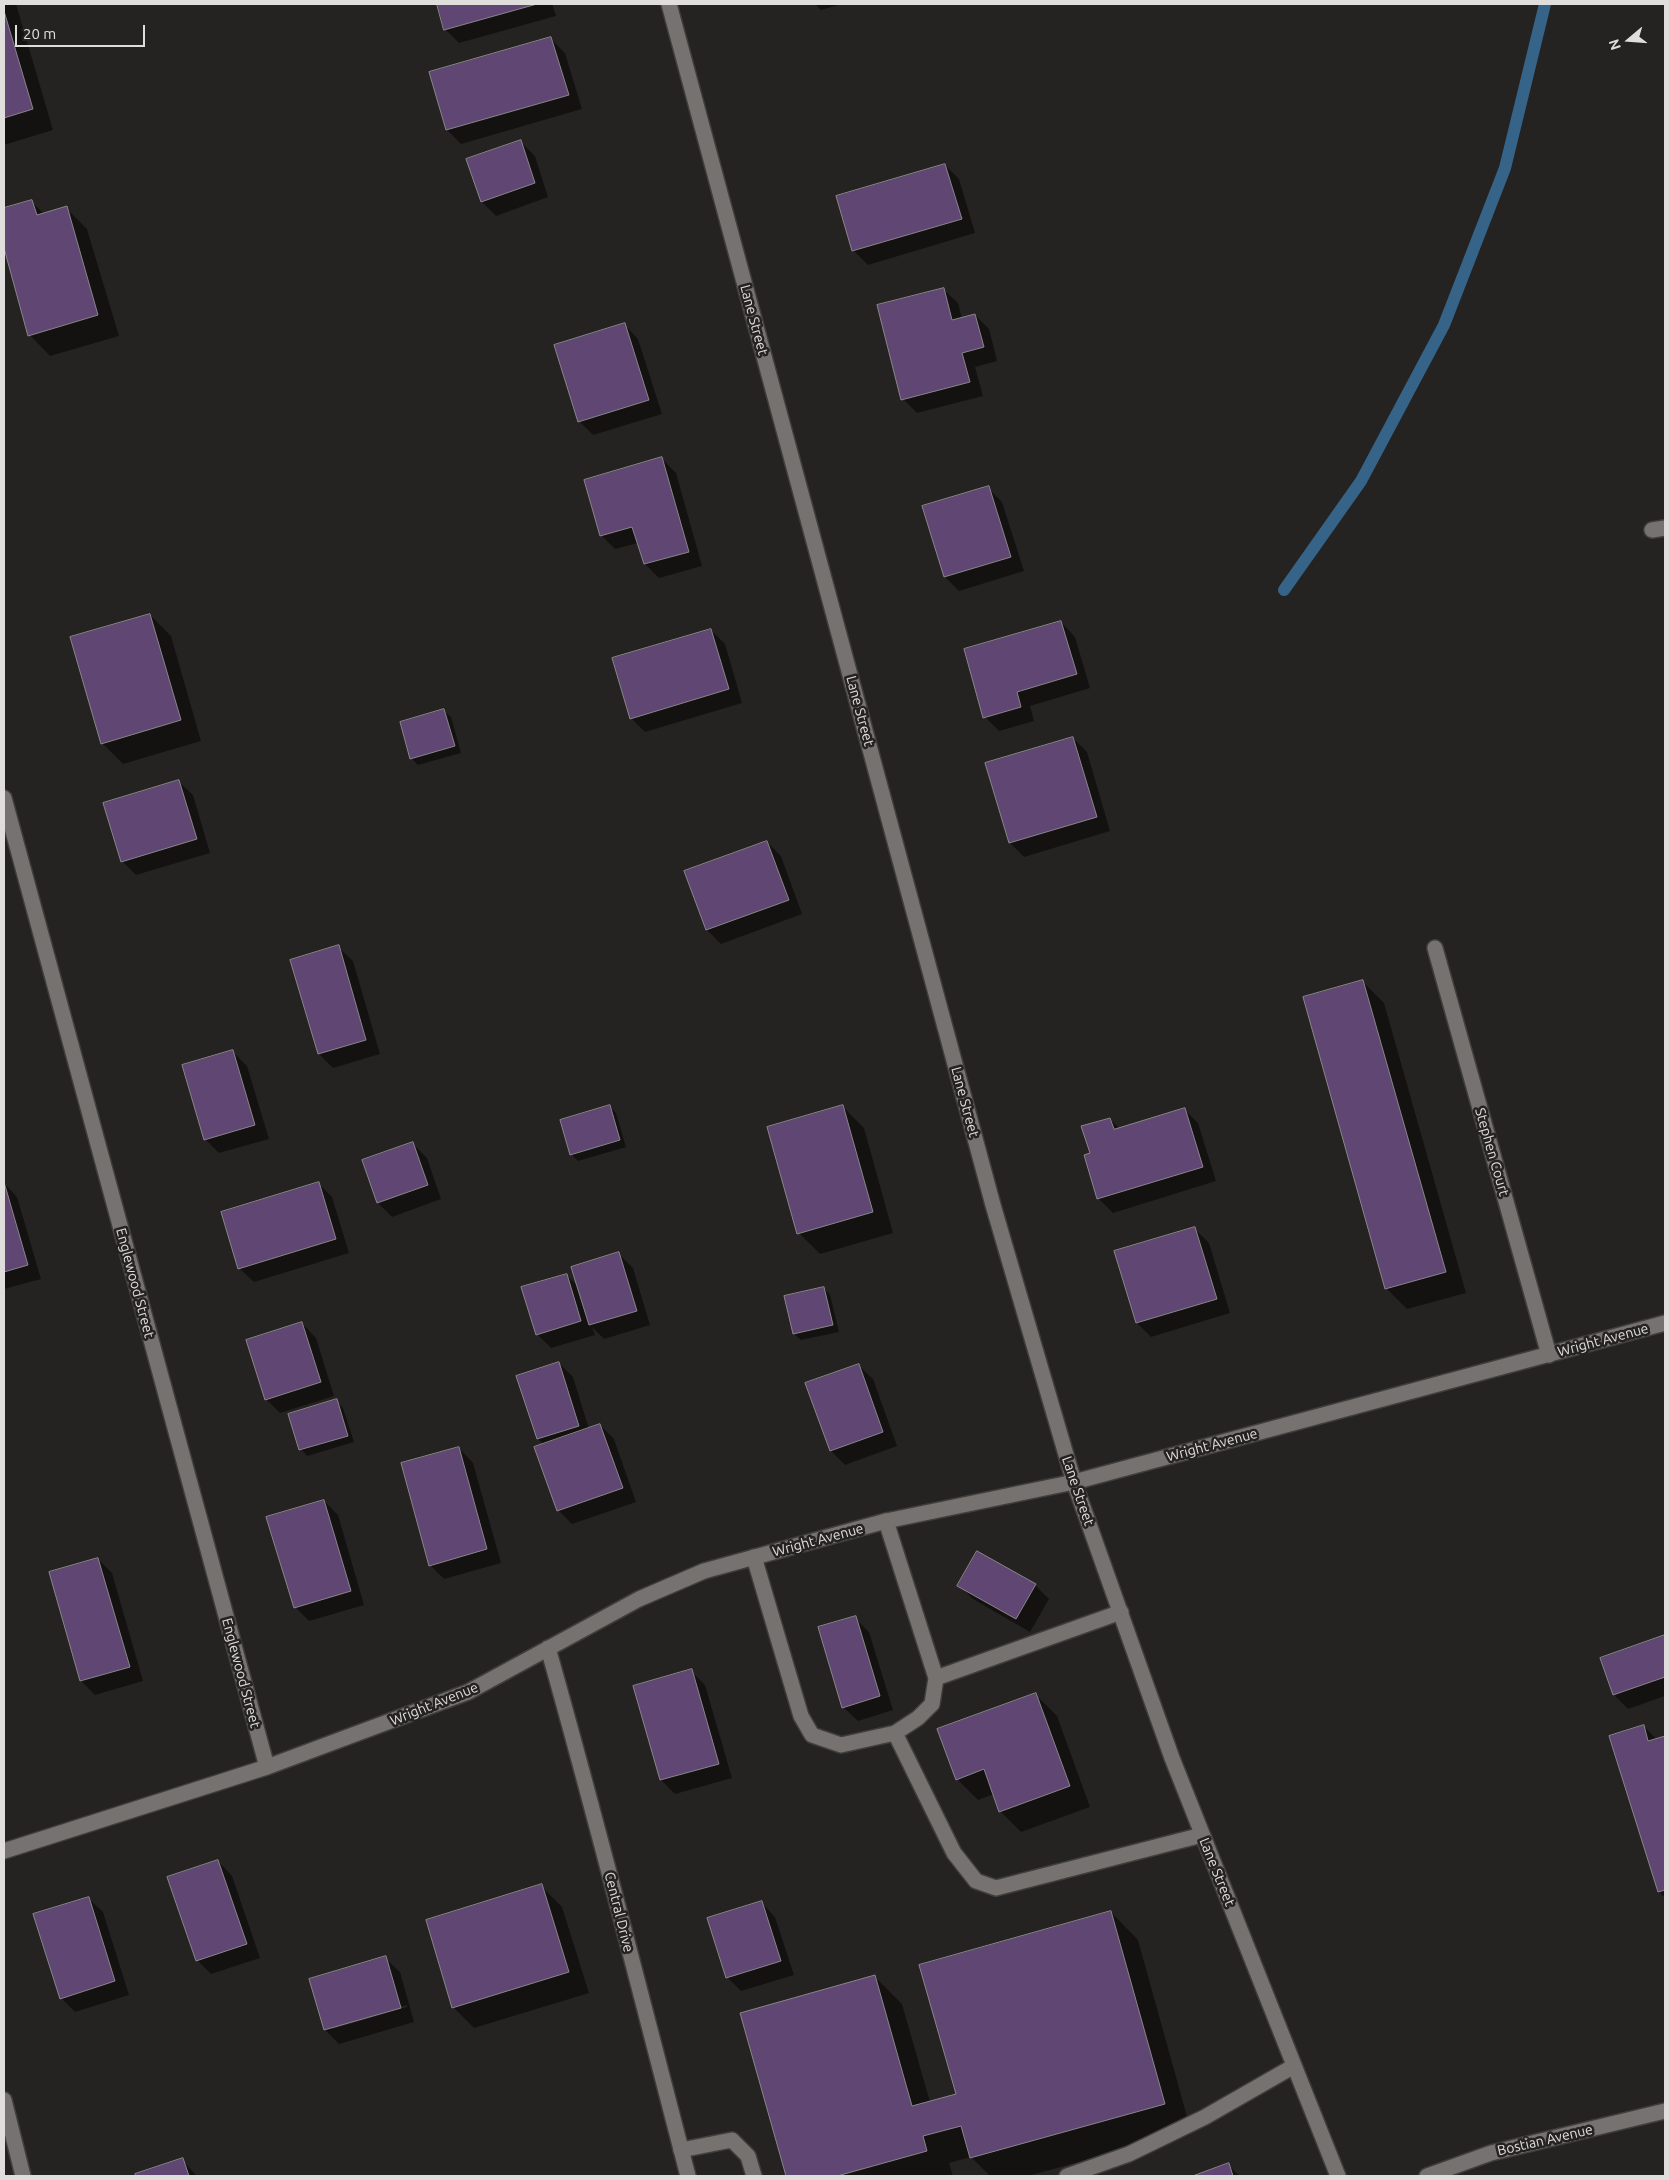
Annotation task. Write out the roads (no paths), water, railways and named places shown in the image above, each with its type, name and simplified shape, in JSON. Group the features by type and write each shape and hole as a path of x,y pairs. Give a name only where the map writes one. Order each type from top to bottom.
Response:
{"street":[{"name":"Lane Street","path":"669,4 990,1195 1074,1482 1172,1758 1338,2176"},
{"name":"Englewood Street","path":"4,798 267,1767"},
{"name":"Stephen Court","path":"1435,948 1549,1355"},
{"name":"Wright Avenue","path":"4,1851 267,1767 468,1692 647,1595 704,1571 886,1521 1074,1482 1665,1323"},
{"path":"754,1557 801,1716 812,1735 841,1745 894,1733 918,1718 932,1704 936,1678 886,1521"},
{"path":"936,1678 1121,1612"},
{"name":"Central Drive","path":"548,1648 599,1829 624,1939 688,2176"},
{"path":"894,1733 954,1854 976,1881 996,1888 1202,1835"},
{"path":"1066,2176 1129,2154 1205,2118 1294,2066"},
{"path":"4,2100 23,2176"},
{"name":"Bostian Avenue","path":"1428,2176 1491,2152 1665,2111"},
{"path":"681,2150 732,2140 748,2156 754,2176"}],"waterway":[{"path":"1284,590 1361,481 1444,325 1505,168 1545,4"}]}
